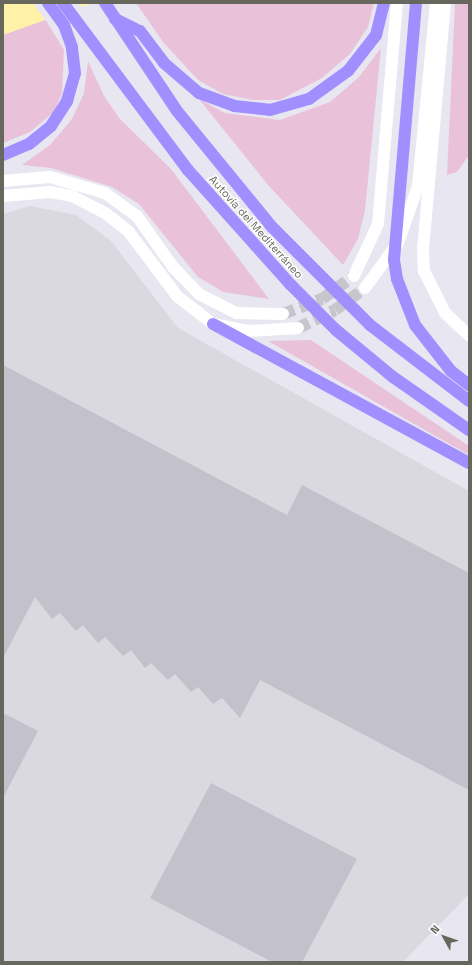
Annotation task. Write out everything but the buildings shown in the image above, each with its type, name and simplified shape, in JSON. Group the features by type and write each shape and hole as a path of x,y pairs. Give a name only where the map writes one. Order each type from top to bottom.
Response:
{"highway":[{"path":"3,154 34,140 51,126 67,102 75,73 72,47 64,25 48,3"},
{"name":"Autovía del Mediterráneo","path":"63,3 188,170 291,285 336,330 387,372 469,430"},
{"name":"Autovía del Mediterráneo","path":"105,3 203,146 272,228 370,325 469,401"},
{"path":"114,18 140,31 164,63 199,93 234,106 270,110 309,99 348,71 376,35 384,3"},
{"path":"416,3 398,182 394,260 403,297 415,325 430,348 469,385"},
{"path":"213,324 469,463"}],"street":[{"path":"354,276 378,224 397,3"},
{"path":"365,288 398,243 408,223 418,186 436,3"},
{"path":"445,3 423,248 424,271 446,313 469,335"},
{"path":"3,181 50,177 105,193 137,216 173,267 199,294 236,313 283,314"},
{"path":"3,196 50,192 72,196 105,213 129,232 177,296 213,324 248,331 298,328"}],"shaded area":[{"path":"3,3 93,3 3,35"},
{"path":"136,3 374,3 368,27 350,54 322,78 280,100 253,100 223,94 198,80 163,42"},
{"path":"455,3 469,3 469,155 457,172 447,175"},
{"path":"45,19 64,50 62,93 54,112 30,132 3,143 3,35"},
{"path":"381,48 365,210 358,239 343,265 268,185 199,99 225,113 280,120 330,102 359,77"},
{"path":"88,61 104,96 120,119 171,169 269,299 223,292 198,277 139,204 112,187 51,168 22,165 50,145 72,119 84,93"},
{"path":"30,206 76,215 111,241 178,328 469,491 469,894 403,962 3,962 3,214"},
{"path":"311,340 469,446 469,455 268,341"}],"pier":[{"path":"33,3 79,3 83,8 46,21"}],"tunnel":[{"path":"283,314 322,299 354,276"},
{"path":"298,328 335,310 365,288"}]}
